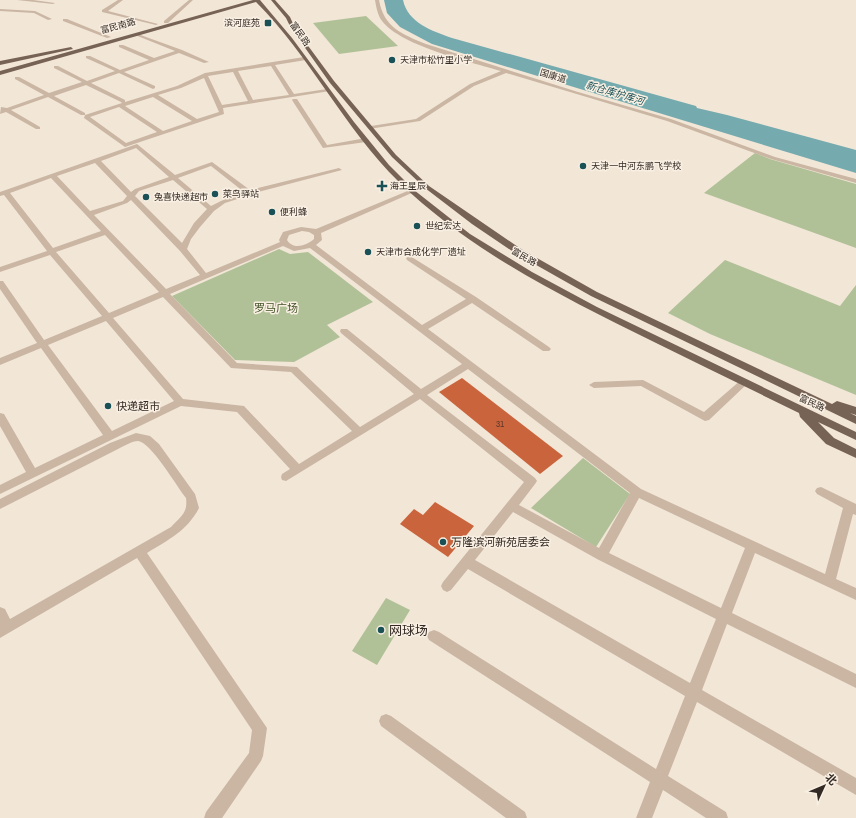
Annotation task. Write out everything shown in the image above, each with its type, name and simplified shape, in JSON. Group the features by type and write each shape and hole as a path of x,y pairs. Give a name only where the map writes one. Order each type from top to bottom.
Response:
{"main road":[{"name":"富民南路","path":"0,67 241,0"},
{"name":"富民路","path":"226,9 257,0 268,11 327,91 366,140 412,191 458,228 500,256 576,300 856,436"},
{"name":"富民路","path":"273,0 288,18 293,28 332,82 394,156 427,187 475,222 518,251 594,294 856,420"},
{"path":"226,9 250,7"},
{"name":"富民南路","path":"0,74 226,9"},
{"path":"258,9 268,11"},
{"path":"0,63 71,48"},
{"path":"0,78 80,51"},
{"path":"801,393 856,411"},
{"path":"798,409 830,441 856,454"}],"street":[{"path":"19,0 53,4"},
{"path":"121,0 104,11 156,24"},
{"path":"166,22 190,0"},
{"name":"国康道","path":"377,0 382,17 392,28 406,37 424,45 669,120 773,158 856,181"},
{"path":"0,10 35,12 50,19"},
{"path":"65,20 109,37"},
{"path":"137,34 206,62"},
{"path":"121,46 154,60"},
{"path":"3,111 119,71 180,52"},
{"path":"88,57 153,86"},
{"path":"205,75 222,114 126,145 86,117 122,103 179,87 205,75 304,59"},
{"path":"272,64 325,147 366,140"},
{"path":"56,67 122,103 162,133"},
{"path":"235,70 251,102"},
{"path":"371,128 418,120 472,85 506,71"},
{"path":"17,78 83,114"},
{"path":"220,107 293,98 327,91"},
{"path":"154,95 197,122"},
{"path":"0,106 3,111 38,128"},
{"path":"180,402 106,317 2,191 137,146 211,209"},
{"path":"96,160 183,249 205,276"},
{"path":"89,214 125,202 137,190 212,164 250,193"},
{"path":"183,249 187,239 211,209 223,202 250,193 339,170"},
{"path":"52,175 234,366 294,369 359,432"},
{"path":"284,243 283,237 295,230 306,229 316,232 412,191 427,187"},
{"path":"0,270 106,232"},
{"path":"284,243 296,248 312,246 318,240 318,234 316,232"},
{"path":"0,362 284,243"},
{"path":"312,246 637,492 856,594"},
{"path":"410,258 546,349"},
{"path":"0,283 42,344 110,436"},
{"path":"421,329 473,299"},
{"path":"344,331 420,394 531,481 447,586"},
{"path":"286,477 468,365"},
{"path":"594,385 643,383 705,417 744,382"},
{"path":"0,490 180,402 240,409 298,470"},
{"path":"0,417 33,474"},
{"path":"0,504 114,446 136,437 146,439 155,447 191,497 193,508 188,517 175,530 4,630 0,613"},
{"path":"821,491 853,508 829,581"},
{"path":"601,555 637,492"},
{"path":"511,506 601,555 856,681"},
{"path":"644,818 723,615 752,545"},
{"path":"139,551 260,728 256,756 212,818"},
{"path":"466,561 693,691 856,787"},
{"path":"434,636 720,818"},
{"path":"386,721 519,818"}],"green space":[{"path":"366,16 398,46 339,54 313,23"},
{"path":"755,153 770,159 856,184 856,248 704,193"},
{"name":"罗马广场","path":"279,249 290,254 308,252 373,302 327,325 340,337 294,362 235,360 172,296"},
{"path":"725,260 840,306 856,285 856,395 710,334 668,313"},
{"path":"583,458 630,494 596,547 531,508"},
{"name":"网球场","path":"386,598 410,610 377,665 352,651"}],"water":[{"name":"新仓库护库河","path":"384,0 403,0 410,15 415,20 429,29 452,38 696,106 697,108 856,150 856,173 432,44 400,27 387,13"}],"building":[{"path":"462,378 563,456 540,474 439,392"},
{"name":"万隆滨河新苑居委会","path":"435,502 474,526 448,557 400,524 414,509 423,515"}],"place":[{"name":"滨河庭苑","path":"268,23"},
{"name":"天津市松竹里小学","path":"392,60"},
{"name":"天津一中河东鹏飞学校","path":"583,166"},
{"name":"海王星辰","path":"382,186"},
{"name":"菜鸟驿站","path":"215,194"},
{"name":"兔喜快递超市","path":"146,197"},
{"name":"便利蜂","path":"272,212"},
{"name":"世纪宏达","path":"417,226"},
{"name":"天津市合成化学厂遗址","path":"368,252"},
{"name":"快递超市","path":"108,406"},
{"name":"万隆滨河新苑居委会","path":"443,542"},
{"name":"网球场","path":"381,630"}]}
